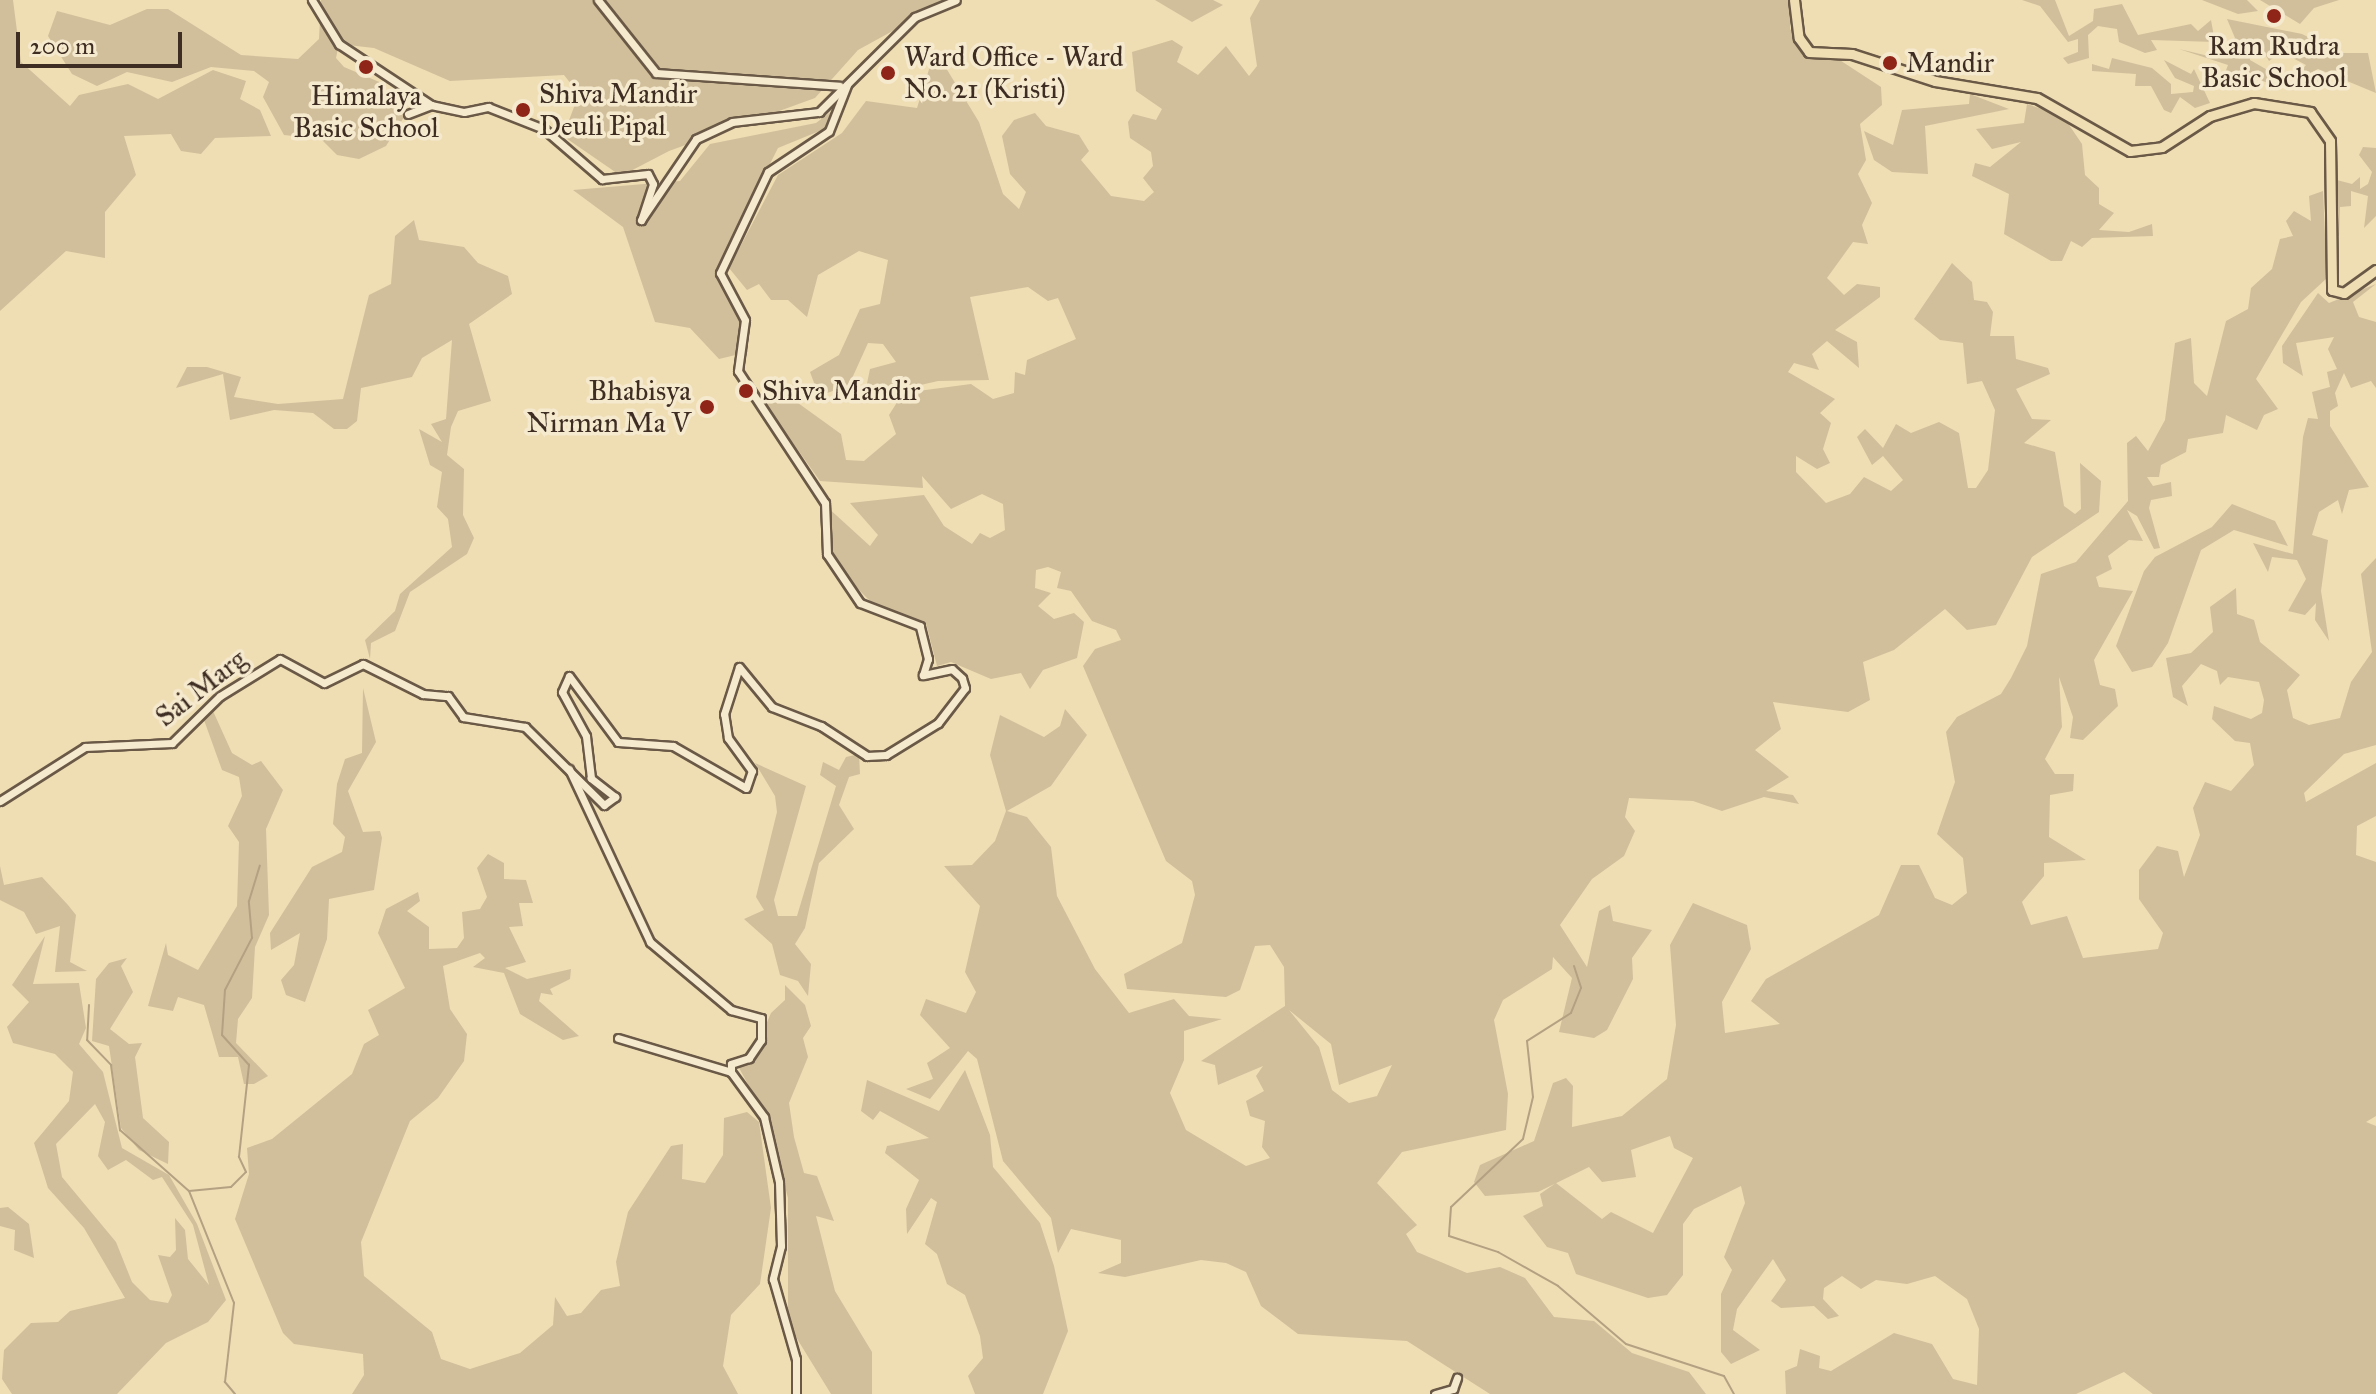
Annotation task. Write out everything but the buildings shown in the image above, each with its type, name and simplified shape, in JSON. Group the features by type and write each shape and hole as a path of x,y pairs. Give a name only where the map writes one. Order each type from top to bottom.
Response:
{"main road":[{"path":"1794,0 1799,38 1809,52 1852,54 1935,81 2037,98 2125,150 2162,147 2210,116 2254,103 2310,112 2330,145 2332,290 2344,293 2376,270"}],"street":[{"path":"312,0 339,44 431,105"},
{"path":"598,0 656,73 844,86"},
{"path":"408,114 431,105 501,110 544,129 602,179 648,174 653,184 641,220 696,139 732,122 819,112 844,86 879,62 915,17 956,0"},
{"name":"Sai Marg","path":"0,801 85,747 172,743 220,696 280,659 320,682 359,664 426,695 446,695 463,717 530,729 568,767 594,802 614,802 612,793 591,778 586,736 562,692 569,676 618,742 659,742 709,762 733,784 751,787 752,771 728,738 724,714 739,667 772,707 877,757 938,723 965,688 952,669 923,675 928,659 920,626 860,603 827,554 825,503 738,371 745,320 720,273 768,172 829,131 844,86"},
{"path":"568,767 650,942 672,954 719,1002 761,1018 761,1040 749,1058 731,1064 731,1072 764,1117 779,1182 781,1246 773,1279 796,1359 796,1394"},
{"path":"618,1038 731,1072"},
{"path":"1435,1394 1453,1389 1457,1378"}],"shaded area":[{"path":"0,0 13,0 21,62 70,106 79,95 128,84 158,99 213,70 246,81 240,99 260,110 271,136 215,138 201,154 181,151 171,134 124,136 136,175 105,212 105,258 66,251 0,311"},
{"path":"321,0 949,0 858,50 815,98 669,151 621,176 563,136 579,94 564,75 450,81 374,48 339,44 336,58 344,67 384,84 391,108 409,109 386,146 359,159 337,155 321,139 284,135 263,97 269,82 254,71 211,67 172,82 127,72 97,86 72,74 48,36 57,11 110,25 147,9 168,9 241,55 298,59 319,39"},
{"path":"1155,0 1213,0 1223,5 1192,22"},
{"path":"1260,0 1791,0 1790,29 1808,55 1832,55 1881,87 1882,105 1860,124 1866,160 1858,174 1872,203 1862,225 1868,244 1853,242 1827,278 1844,295 1857,284 1880,287 1880,297 1835,330 1857,342 1859,368 1827,341 1812,354 1819,370 1794,363 1788,372 1835,399 1820,413 1831,423 1823,449 1830,463 1817,469 1796,456 1796,472 1826,503 1850,494 1864,477 1891,491 1903,480 1883,456 1872,465 1857,437 1865,429 1883,448 1896,424 1911,433 1939,422 1959,433 1968,488 1976,488 1988,470 1995,410 1982,381 1967,384 1963,343 1940,340 1914,319 1952,263 1972,282 1974,300 1987,302 1993,312 1990,336 2014,336 2016,359 2048,368 2050,374 2016,389 2032,419 2051,420 2024,443 2055,452 2064,506 2075,514 2081,509 2080,463 2101,481 2099,512 2032,557 1996,625 1967,630 1945,609 1894,650 1863,662 1870,700 1848,712 1773,702 1781,729 1755,750 1789,777 1766,791 1793,795 1799,804 1764,797 1722,811 1693,801 1629,798 1625,817 1635,831 1624,856 1592,879 1560,925 1587,967 1599,911 1610,905 1613,921 1652,930 1632,958 1633,979 1607,1030 1594,1038 1559,1032 1572,978 1553,957 1552,969 1503,1000 1494,1020 1508,1094 1506,1130 1402,1152 1377,1183 1417,1225 1406,1234 1417,1252 1467,1273 1500,1267 1525,1278 1554,1317 1594,1321 1632,1353 1689,1372 1706,1394 1490,1394 1407,1341 1298,1334 1261,1306 1246,1272 1226,1263 1201,1260 1125,1277 1098,1273 1121,1263 1121,1240 1071,1229 1058,1253 1051,1218 1003,1161 977,1059 968,1051 930,1099 906,1089 933,1079 927,1063 950,1048 920,1015 926,999 966,1013 976,992 965,972 980,906 944,866 972,865 995,841 1006,811 990,755 1000,715 1044,737 1060,726 1065,709 1087,735 1051,786 1007,811 1027,817 1051,847 1057,896 1095,969 1129,1013 1174,999 1189,1016 1222,1019 1184,1031 1184,1060 1170,1093 1186,1130 1246,1166 1270,1158 1262,1147 1265,1121 1250,1116 1246,1101 1264,1091 1256,1076 1263,1066 1218,1085 1215,1065 1201,1061 1285,1006 1284,967 1270,945 1255,946 1240,990 1226,997 1127,989 1124,974 1182,943 1195,895 1192,881 1166,861 1083,666 1095,649 1121,640 1116,630 1092,621 1071,591 1057,588 1061,572 1048,567 1036,570 1035,588 1051,593 1038,606 1054,619 1074,613 1084,622 1077,658 1043,670 1030,689 1021,673 991,679 951,662 937,666 926,623 880,611 849,580 827,545 825,505 870,546 878,535 850,503 924,495 944,526 972,544 980,533 990,538 1005,530 1003,504 982,494 951,509 922,476 923,488 820,481 763,401 764,394 795,384 798,403 841,434 846,460 864,461 896,434 889,415 903,393 971,384 993,399 1014,393 1015,372 1025,375 1027,360 1076,339 1058,298 1048,301 1028,287 970,297 989,380 938,381 864,398 870,369 896,362 883,344 868,343 849,385 819,396 810,372 839,355 860,309 880,304 888,260 859,251 818,275 807,317 788,300 771,300 759,284 747,290 729,268 778,175 842,133 866,101 917,108 935,50 979,122 1003,194 1019,209 1026,192 1010,174 1002,136 1014,120 1035,113 1046,126 1079,135 1089,151 1081,160 1111,196 1144,201 1154,192 1143,178 1153,166 1151,152 1130,138 1128,122 1133,114 1156,120 1162,109 1136,91 1132,52 1172,40 1183,47 1177,62 1198,75 1226,46 1249,76 1257,66 1250,18","holes":["1289,1010 1331,1044 1339,1085 1392,1065 1377,1096 1349,1103 1332,1090 1319,1047"]},
{"path":"2022,0 2055,0 2069,36 2093,21 2094,9 2122,4 2138,35 2191,24 2198,31 2211,20 2215,42 2151,40 2157,50 2145,53 2119,42 2117,29 2098,26 2088,35 2089,58 2068,64 2063,58 2078,52 2078,39 2068,42 2040,6"},
{"path":"2202,0 2247,0 2258,11 2238,14"},
{"path":"2260,0 2339,0 2314,8 2300,24"},
{"path":"2227,19 2302,34 2340,53 2368,53 2376,93 2318,69 2291,83 2306,65 2281,52 2269,61 2262,49 2250,51 2250,60 2271,72 2268,83 2243,73 2241,83 2219,89 2228,65 2179,49 2217,58 2235,38"},
{"path":"2112,58 2152,68 2171,84 2171,94 2193,92 2194,86 2175,78 2164,60 2191,74 2194,69 2210,103 2195,108 2180,97 2171,113 2164,110 2151,86 2135,86 2136,74 2092,71 2092,64 2109,69"},
{"path":"1970,94 2009,109 1925,126 1928,174 1892,172 1874,160 1864,131 1893,145 1902,110 1969,104"},
{"path":"845,101 839,123 778,148 715,272 747,319 748,352 719,359 690,328 655,322 623,227 573,190 680,181 710,144 816,123"},
{"path":"2027,104 2063,116 2082,144 2085,175 2099,188 2099,204 2114,213 2099,230 2129,232 2152,224 2153,236 2092,238 2082,247 2071,241 2062,261 2051,261 2004,234 2009,194 1972,176 1975,163 1990,167 2021,142 1992,149 1976,129 2024,123"},
{"path":"2363,147 2376,148 2376,216 2364,228 2368,196 2351,191 2351,206 2340,207 2339,236 2333,235 2333,179 2352,184 2360,177 2360,189 2368,184 2372,172 2359,155"},
{"path":"2323,191 2327,278 2301,302 2256,379 2278,409 2264,415 2257,430 2226,415 2223,433 2188,439 2186,452 2161,465 2159,477 2147,477 2153,486 2171,482 2172,496 2151,500 2149,508 2160,548 2154,549 2137,516 2127,510 2143,541 2129,540 2108,556 2112,569 2096,577 2099,587 2133,591 2094,660 2100,685 2115,689 2118,706 2083,740 2070,738 2073,717 2059,677 2062,727 2045,759 2055,774 2074,774 2073,791 2050,795 2049,837 2086,860 2044,863 2044,876 2022,902 2031,925 2067,916 2083,958 2158,949 2163,933 2139,899 2139,870 2157,846 2178,851 2184,877 2200,835 2193,808 2205,782 2231,791 2254,765 2250,743 2235,741 2212,719 2214,706 2251,719 2262,713 2264,700 2259,682 2228,677 2220,685 2217,671 2201,664 2182,686 2188,706 2173,697 2166,658 2191,653 2213,632 2210,607 2236,588 2237,614 2254,620 2260,642 2300,675 2287,690 2293,718 2309,725 2340,718 2351,682 2372,652 2361,574 2376,558 2376,745 2344,754 2304,793 2306,802 2376,763 2376,816 2357,826 2356,855 2376,862 2376,1116 2366,1122 2376,1126 2376,1394 2153,1394 2124,1372 2076,1394 1786,1394 1785,1371 1797,1366 1800,1349 1820,1356 1819,1368 1831,1371 1894,1333 1932,1344 1953,1379 1977,1385 1979,1329 1967,1299 1935,1276 1907,1284 1876,1280 1861,1289 1842,1276 1824,1288 1823,1299 1839,1316 1828,1319 1814,1306 1781,1308 1771,1301 1786,1280 1773,1259 1737,1309 1733,1330 1760,1350 1731,1364 1721,1352 1721,1294 1732,1270 1724,1257 1745,1203 1741,1186 1694,1209 1683,1224 1683,1275 1667,1295 1648,1298 1576,1274 1568,1253 1547,1247 1523,1216 1543,1206 1540,1194 1555,1184 1538,1192 1485,1196 1474,1182 1480,1165 1534,1141 1553,1083 1566,1078 1573,1086 1572,1127 1622,1116 1667,1079 1676,1025 1670,945 1693,903 1747,925 1751,949 1722,1002 1725,1033 1780,1024 1751,1001 1766,979 1879,915 1901,865 1919,865 1935,898 1952,905 1967,893 1963,858 1937,834 1955,782 1946,732 1957,717 2001,694 2011,678 2027,646 2041,574 2076,562 2128,501 2127,443 2136,436 2148,451 2165,420 2175,343 2191,338 2194,383 2207,396 2226,321 2248,309 2251,288 2272,269 2280,239 2293,236 2286,221 2294,211 2311,221 2309,196","holes":["1670,1136 1674,1148 1693,1158 1653,1233 1611,1212 1602,1219 1556,1183 1589,1167 1602,1182 1636,1177 1631,1150"]},
{"path":"414,220 419,240 464,247 478,263 508,276 512,294 469,324 491,401 458,411 451,427 447,455 464,469 463,515 474,538 467,554 410,592 395,631 371,643 370,659 365,640 395,611 400,594 452,547 448,519 437,507 442,472 430,465 419,429 442,442 431,424 446,419 452,340 422,358 412,377 361,388 357,421 347,429 334,429 313,413 274,410 230,420 223,374 176,388 187,367 207,367 241,377 234,397 278,404 343,399 369,295 391,284 395,236"},
{"path":"2376,284 2353,302 2359,317 2376,322 2376,388 2371,381 2351,388 2344,373 2335,393 2338,406 2330,411 2330,426 2369,487 2349,490 2342,514 2338,500 2319,512 2312,535 2328,540 2321,591 2329,641 2315,620 2316,603 2305,615 2288,611 2306,579 2297,560 2272,557 2268,572 2253,543 2293,554 2303,437 2308,418 2318,419 2312,392 2330,387 2327,372 2337,369 2328,349 2334,337 2296,343 2303,376 2283,363 2282,346 2318,293 2329,303"},
{"path":"2232,504 2275,521 2288,546 2234,530 2201,550 2168,643 2152,667 2132,672 2116,646 2144,571 2155,557 2212,527"},
{"path":"363,688 376,742 348,791 363,832 380,831 382,838 374,890 329,899 327,939 305,1002 286,995 281,980 294,965 300,933 271,950 270,933 312,867 342,852 345,837 333,824 337,784 345,759 362,753"},
{"path":"213,711 232,753 252,765 261,761 283,790 266,829 269,915 255,947 252,998 238,1019 236,1043 268,1076 254,1084 244,1084 238,1057 219,1057 204,1005 178,997 173,1011 148,1006 166,943 168,955 198,970 237,906 239,842 228,826 242,796 239,777 222,770 204,720"},
{"path":"859,754 860,774 849,777 839,805 854,829 819,863 805,928 795,944 811,964 808,996 798,981 780,975 772,944 744,919 764,910 756,897 777,812 775,796 755,763 806,786 774,900 778,916 797,916 836,786 820,775 823,762 839,770 846,757"},
{"path":"488,854 504,863 504,879 526,880 533,903 519,903 523,926 509,927 526,962 505,968 527,979 571,969 570,979 550,989 553,995 541,993 539,1001 579,1036 563,1040 520,1014 504,973 473,967 485,958 480,953 443,966 450,1009 467,1034 464,1061 438,1098 410,1121 361,1242 364,1276 432,1332 441,1359 470,1369 520,1353 553,1325 555,1297 567,1316 581,1313 601,1290 620,1286 616,1262 628,1212 671,1146 683,1144 682,1179 705,1183 723,1155 724,1118 747,1112 759,1122 771,1208 760,1284 731,1315 723,1366 738,1394 352,1394 364,1375 363,1354 294,1344 283,1333 235,1219 249,1174 247,1148 272,1139 352,1074 364,1044 379,1035 368,1010 405,988 378,933 386,909 418,892 420,901 407,911 429,927 429,949 457,948 464,938 462,912 480,909 487,897 477,868"},
{"path":"0,866 4,885 42,877 68,905 76,915 70,962 87,971 55,972 60,926 36,934 24,912 0,900"},
{"path":"45,936 33,984 79,983 86,1028 79,1044 103,1072 122,1148 169,1175 197,1224 226,1300 208,1322 166,1343 117,1394 12,1394 2,1379 4,1350 31,1323 58,1322 70,1311 125,1298 84,1228 48,1188 34,1143 69,1101 73,1072 55,1054 13,1043 7,1027 29,1002 12,985","holes":["95,1104 105,1122 98,1156 108,1170 126,1160 153,1180 162,1177 193,1225 209,1285 188,1259 185,1230 175,1218 176,1250 170,1257 158,1255 172,1295 168,1303 150,1300 132,1282 116,1242 62,1177 56,1144"]},
{"path":"127,958 121,966 133,992 110,1029 129,1044 142,1043 135,1057 143,1118 169,1142 168,1164 139,1150 121,1128 109,1046 92,1041 96,979 109,963"},
{"path":"785,985 805,1005 811,1026 803,1038 808,1057 789,1103 794,1137 804,1173 817,1176 834,1221 816,1216 835,1291 872,1352 872,1394 831,1394 788,1324 788,1198 768,1121 738,1066 750,1062 771,1013 785,1000"},
{"path":"965,1070 990,1135 993,1167 1040,1223 1054,1266 1068,1331 1043,1394 975,1394 968,1376 983,1358 980,1336 965,1295 947,1284 937,1254 925,1244 937,1202 931,1198 907,1234 906,1209 919,1180 885,1153 887,1146 929,1138 880,1111 873,1120 861,1111 867,1080 939,1111"},
{"path":"8,1207 29,1224 34,1258 14,1250 15,1230 0,1226 0,1208"}],"waterway":[{"path":"235,1394 225,1382 234,1303 189,1191 231,1187 246,1172 239,1157 249,1065 222,1035 225,990 252,938 249,901 260,866"},
{"path":"1574,966 1581,988 1571,1013 1527,1041 1533,1097 1523,1139 1451,1207 1449,1236 1498,1252 1558,1286 1626,1344 1724,1376 1734,1394"},
{"path":"89,1005 87,1040 111,1065 120,1130 189,1191"}],"place":[{"name":"Ram Rudra Basic School","path":"2274,16"},
{"name":"Mandir","path":"1890,63"},
{"name":"Himalaya Basic School","path":"366,67"},
{"name":"Ward Office - Ward No. 21 (Kristi)","path":"888,73"},
{"name":"Shiva Mandir Deuli Pipal","path":"523,110"},
{"name":"Shiva Mandir","path":"746,391"},
{"name":"Bhabisya Nirman Ma V","path":"707,407"}]}
